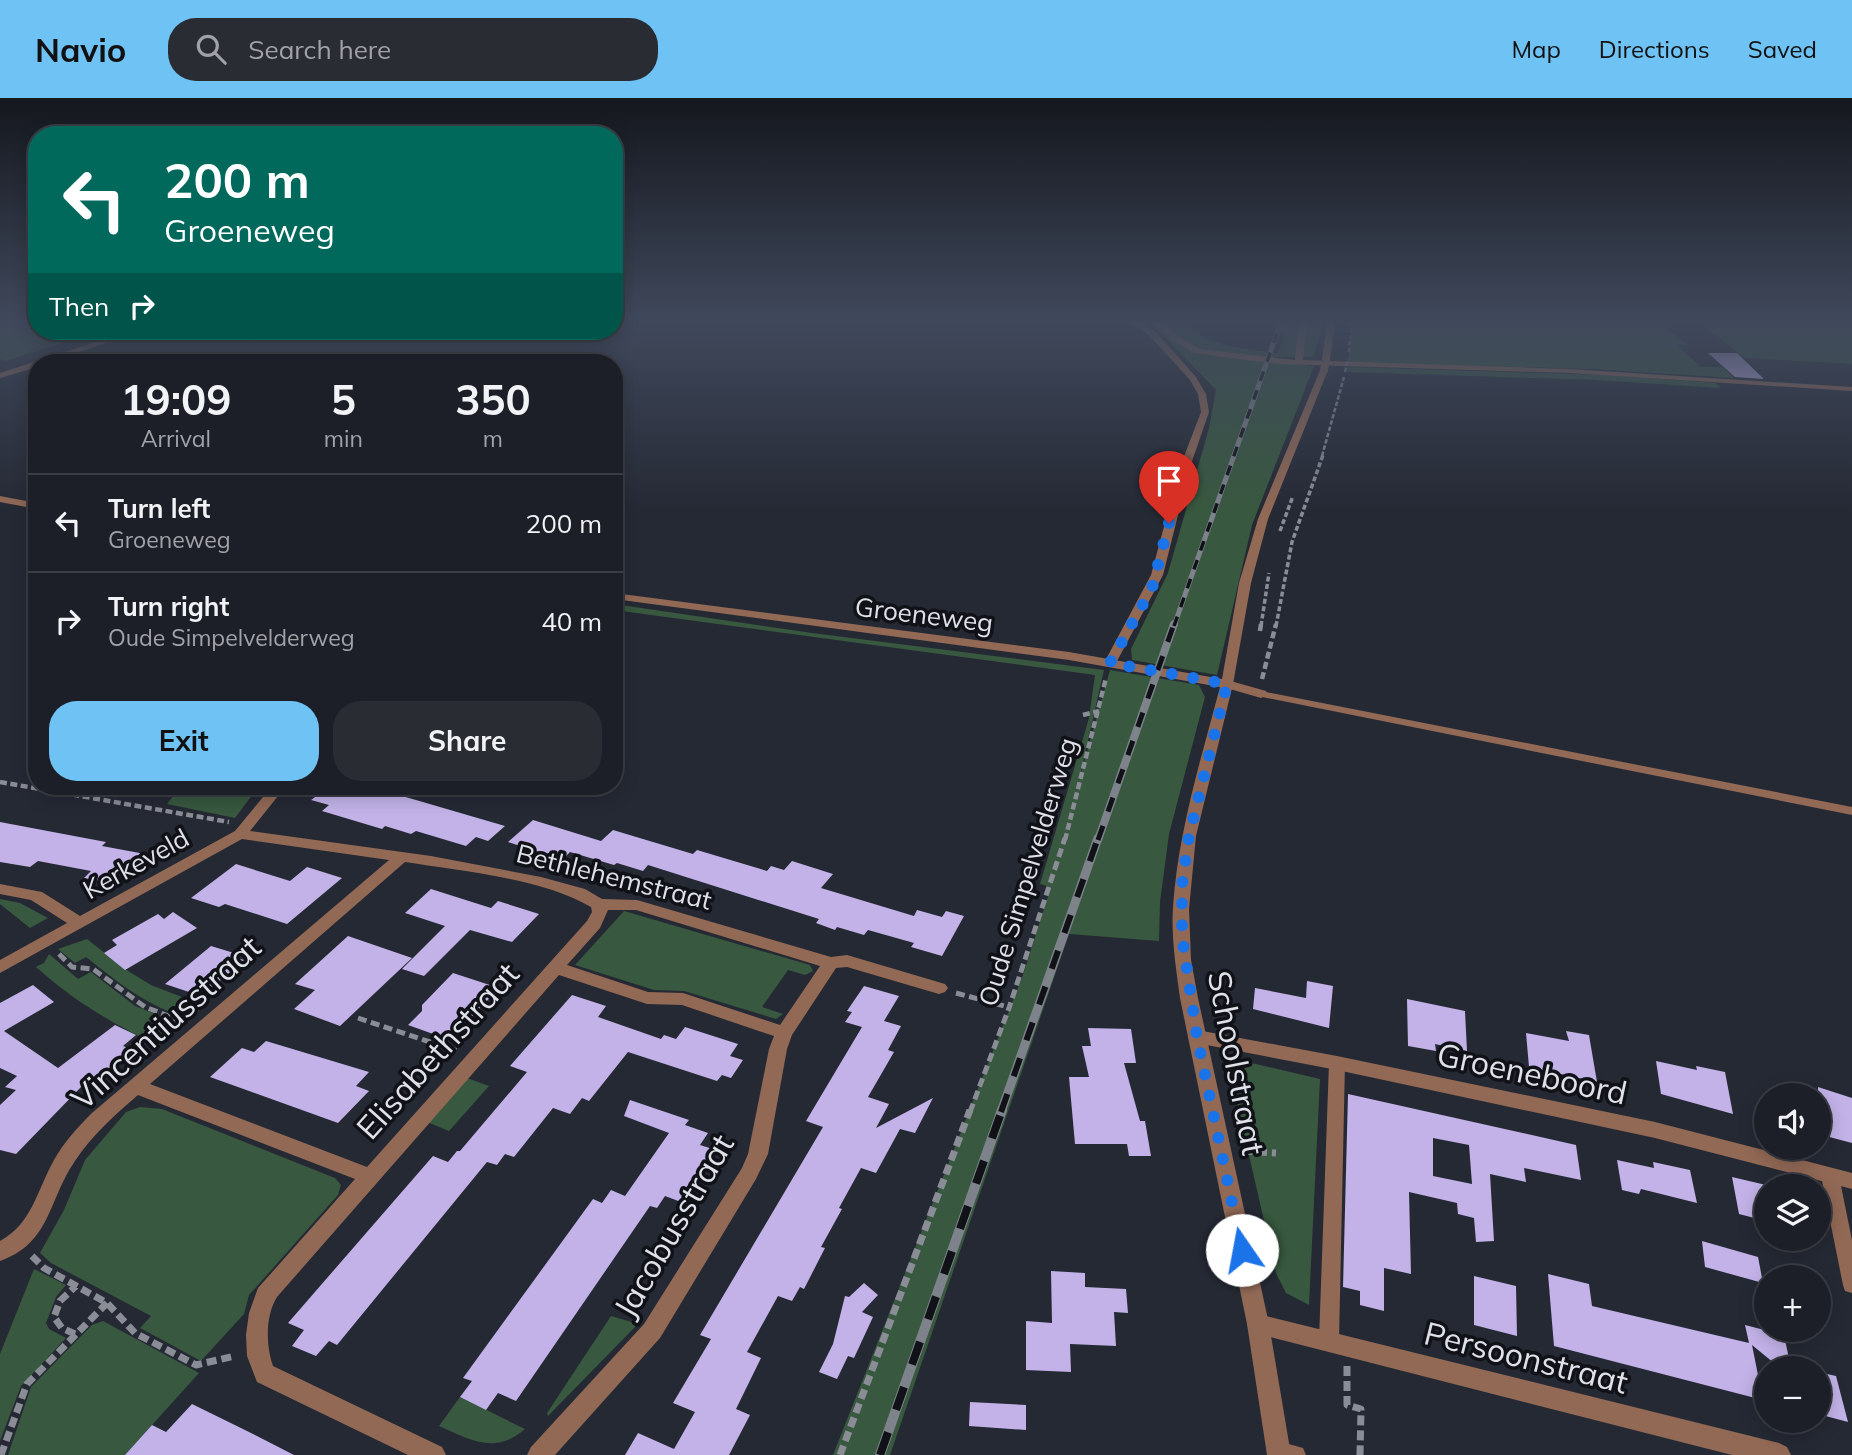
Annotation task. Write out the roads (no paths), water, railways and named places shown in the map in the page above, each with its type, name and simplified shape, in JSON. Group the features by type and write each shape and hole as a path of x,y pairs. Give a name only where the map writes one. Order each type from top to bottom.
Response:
{"street":[{"path":"1110,663 1157,576 1182,478 1205,412 1202,394 1197,385"},
{"name":"Schoolstraat","path":"1284,1454 1183,960 1182,885 1189,836 1227,684 1243,594 1263,519 1317,385"},
{"path":"1793,385 1852,389"},
{"path":"0,499 28,504"},
{"name":"Groeneweg","path":"623,597 1110,663 1227,684 1260,693"},
{"name":"Kerkeveld","path":"0,967 245,829 272,795"},
{"name":"Bethlehemstraat","path":"245,829 400,858 527,877 585,894 599,904 637,905 831,963 847,961 939,988"},
{"name":"Vincentiusstraat","path":"0,1252 20,1242 33,1230 68,1153 99,1118 400,858"},
{"path":"0,889 36,896 80,923"},
{"name":"Elisabethstraat","path":"434,1455 265,1374 258,1357 260,1310 267,1294 369,1176 594,924 600,912 599,904"},
{"name":"Jacobusstraat","path":"539,1455 652,1331 749,1173 758,1154 778,1049 784,1033 831,963"},
{"name":"Elisabethstraat","path":"554,967 647,998 683,999 784,1033"},
{"name":"Groeneboord","path":"1197,1037 1337,1063 1654,1130 1822,1174"},
{"name":"Elisabethstraat","path":"135,1086 369,1176"},
{"name":"Groeneboord","path":"1831,1176 1852,1181"},
{"name":"Persoonstraat","path":"1258,1324 1779,1455"}],"lane":[{"path":"1260,693 1852,811"},
{"path":"1337,1063 1338,1342"},
{"path":"1831,1181 1852,1285"}],"railway":[{"path":"1174,626 1259,385"},
{"path":"1098,840 1174,624"},
{"path":"1001,1112 1098,838"},
{"path":"880,1455 1002,1110"}]}
